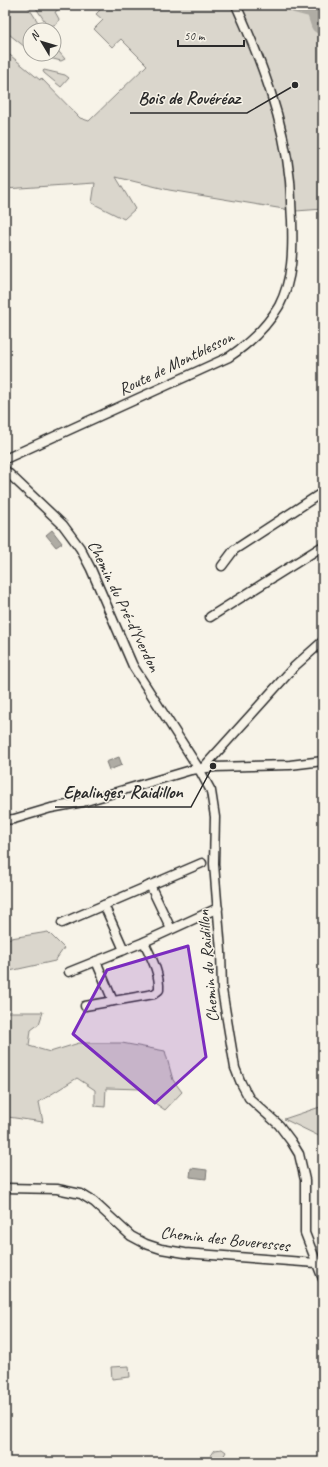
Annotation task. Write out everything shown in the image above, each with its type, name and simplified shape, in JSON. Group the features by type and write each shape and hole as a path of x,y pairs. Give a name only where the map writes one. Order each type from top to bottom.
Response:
{"street":[{"name":"Route de Montblesson","path":"5,459 229,357 259,335 279,305 291,266 293,240 290,181 287,158 276,112 259,58 236,5"},
{"name":"Chemin du Pré-d'Yverdon","path":"5,470 63,525 80,548 92,569 134,666 201,768"},
{"path":"222,566 234,550 323,492"},
{"path":"210,617 323,546"},
{"path":"201,768 295,666 323,641"},
{"path":"5,820 14,819 51,808 83,802 184,771 201,768 290,765 323,761"},
{"name":"Chemin du Raidillon","path":"201,768 211,791 214,807 214,864 223,996 236,1072 249,1098 279,1125 299,1154 305,1180 305,1233 323,1279"},
{"path":"62,924 202,863"},
{"path":"150,885 171,929"},
{"path":"104,905 124,950"},
{"path":"69,972 144,942 218,908"},
{"path":"85,1006 154,994 159,990 155,966 144,942"},
{"path":"96,961 113,1001"},
{"name":"Chemin des Boveresses","path":"5,1188 58,1189 81,1194 94,1202 131,1236 146,1244 161,1249 185,1253 316,1263"}],"highlighted area":[{"path":"188,946 206,1057 155,1103 73,1034 107,970"}],"shaded area":[{"path":"5,5 27,5 38,22 22,22 22,45 5,31"},
{"path":"34,5 64,5 55,12 59,19 58,22 45,22"},
{"path":"100,5 323,5 323,209 296,211 169,190 116,177 135,209 124,219 92,203 95,183 5,189 5,51 40,80 41,78 80,118 89,121 147,65 121,39 112,47 94,29 103,20 96,14 102,8"},
{"path":"44,70 65,75 69,78 61,87 44,73"},
{"path":"52,530 62,543 56,547 46,535"},
{"path":"119,757 122,765 109,770 106,762"},
{"path":"48,932 64,948 55,961 5,972 5,939"},
{"path":"5,1012 43,1012 39,1024 31,1030 29,1046 50,1052 79,1043 122,1043 165,1051 173,1080 182,1092 165,1110 149,1099 142,1089 106,1088 105,1107 95,1106 95,1090 77,1078 39,1102 43,1122 8,1117 5,1118"},
{"path":"323,1106 323,1138 284,1119"},
{"path":"191,1168 207,1170 206,1179 190,1177"},
{"path":"129,1366 130,1377 112,1379 111,1367"},
{"path":"222,1449 226,1452 220,1462 206,1462 215,1450"}],"waterway":[{"path":"295,5 314,10 319,25 323,27"}],"place":[{"name":"Bois de Rovéréaz","path":"295,85"},
{"name":"Epalinges, Raidillon","path":"213,766"}]}
